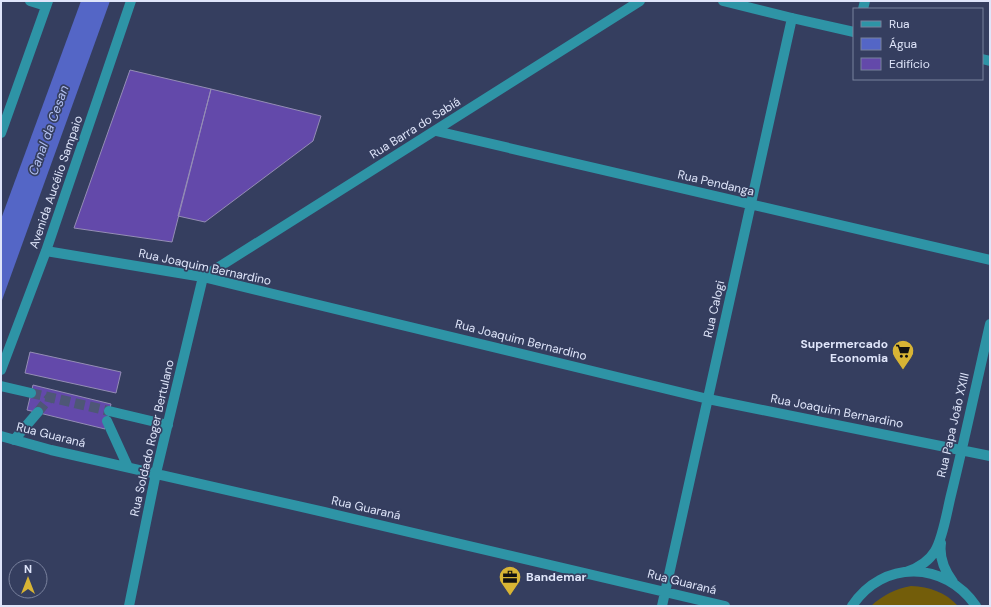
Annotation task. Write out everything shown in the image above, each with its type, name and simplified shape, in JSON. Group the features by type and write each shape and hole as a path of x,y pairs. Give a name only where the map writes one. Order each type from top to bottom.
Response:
{"street":[{"path":"1,133 47,4 30,1"},
{"name":"Avenida Aucélio Sampaio","path":"1,370 46,251 131,1"},
{"name":"Rua Barra do Sabiá","path":"203,277 640,1"},
{"path":"723,1 853,32"},
{"name":"Rua Calogi","path":"662,606 792,18"},
{"name":"Rua Pendanga","path":"436,131 990,260"},
{"name":"Rua Joaquim Bernardino","path":"46,251 203,277 708,398 962,449 990,456"},
{"name":"Rua Soldado Roger Bertulano","path":"129,606 156,473 203,277"},
{"name":"Rua Papa João XXIII","path":"906,572 915,569 930,557 939,543 990,324"},
{"path":"1,386 31,393"},
{"path":"14,440 38,412"},
{"path":"128,467 108,416 168,425"},
{"name":"Rua Guaraná","path":"1,436 725,606"},
{"name":"Rua Papa João XXIII","path":"941,533 941,558 953,583"},
{"path":"852,606 863,592 876,582 890,575 906,572 931,573 953,583 966,593 976,606"}],"shaded area":[{"path":"911,586 937,591 948,597 958,606 871,606 890,593"}],"water":[{"name":"Canal da Cesan","path":"81,1 110,1 1,303 1,219"}],"building":[{"path":"130,70 211,89 172,242 74,228"},
{"path":"211,89 321,116 313,141 205,222 178,216"},
{"path":"30,352 121,372 116,393 25,373"},
{"path":"33,385 111,404 105,429 27,410"}],"tunnel":[{"path":"31,393 109,411"},
{"path":"38,412 50,397"}],"place":[{"name":"Supermercado Economia","path":"903,370"},
{"name":"Bandemar","path":"510,596"}]}
